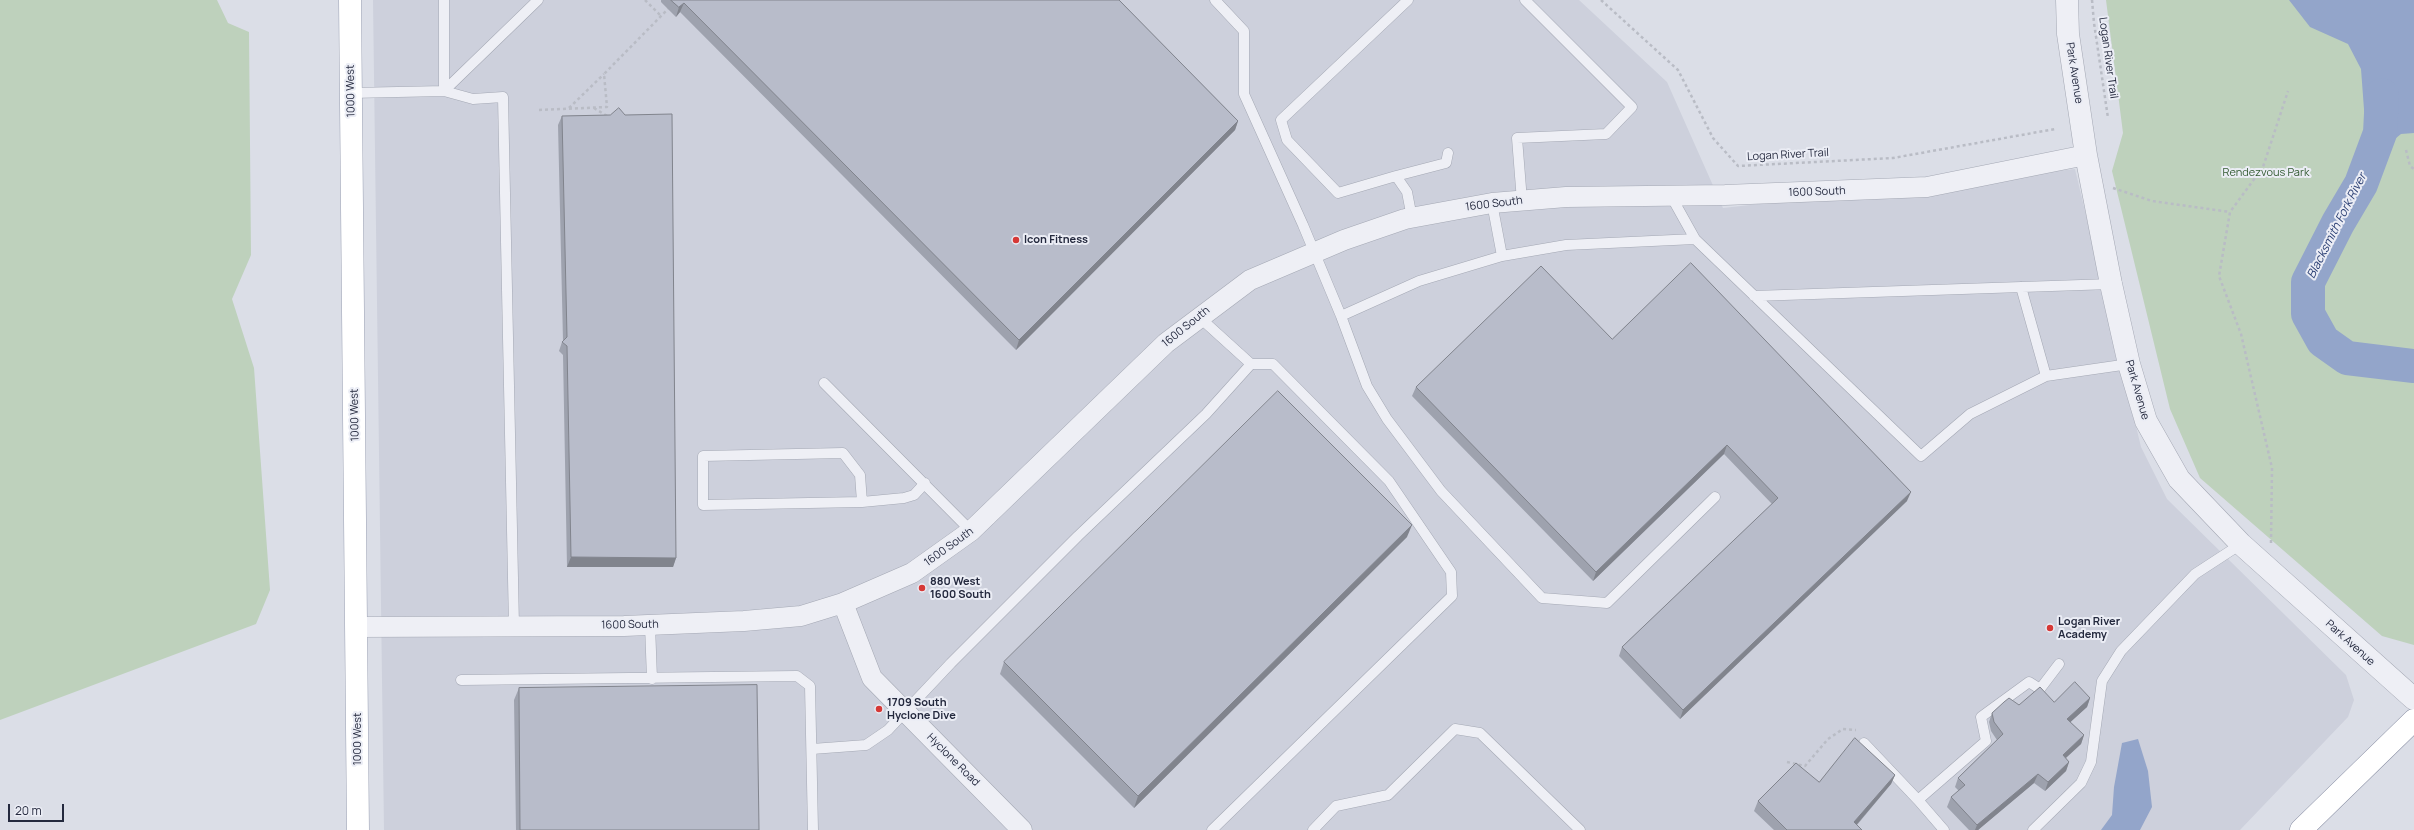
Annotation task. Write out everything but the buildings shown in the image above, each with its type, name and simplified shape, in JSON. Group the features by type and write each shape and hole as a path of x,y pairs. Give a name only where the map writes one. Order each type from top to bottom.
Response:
{"main road":[{"name":"1000 West","path":"350,0 358,627 358,830"},
{"path":"2300,830 2414,720"}],"street":[{"name":"Park Avenue","path":"2067,0 2068,34 2086,155 2111,284 2129,364 2146,421 2179,479 2241,544 2414,699"},
{"name":"1600 South","path":"358,627 650,625 744,622 801,616 843,603 912,573 971,531 1166,343 1198,316 1250,280 1344,240 1412,218 1492,203 1566,198 1927,187 2086,155"},
{"name":"Hyclone Road","path":"843,603 872,678 1022,830"}],"lane":[{"path":"444,0 444,90"},
{"path":"444,90 538,0"},
{"path":"1215,0 1244,31 1244,94 1341,316 1367,386 1387,419 1441,491 1542,598 1607,603 1715,497"},
{"path":"1408,0 1281,120 1288,140 1338,193 1446,163 1448,153"},
{"path":"1522,201 1517,138 1606,134 1632,107 1525,0"},
{"path":"351,93 444,90 473,99 503,97 514,626"},
{"path":"1396,176 1407,192 1412,218"},
{"path":"1671,196 1694,239 1921,456 1970,414 2046,376 2129,364"},
{"path":"1492,203 1502,256"},
{"path":"1341,316 1419,281 1502,256 1566,245 1694,239"},
{"path":"1754,296 2111,284"},
{"path":"2021,287 2046,376"},
{"path":"1198,316 1251,364 1273,364 1389,481 1451,572 1452,596 1212,830"},
{"path":"812,749 866,745 888,730 1078,536 1206,414 1251,364"},
{"path":"824,383 971,531"},
{"path":"862,502 860,475 843,453 702,456 703,506 862,502 904,498 914,495 925,483"},
{"path":"2033,830 2081,783 2091,762 2102,681 2121,651 2195,574 2241,544"},
{"path":"650,625 652,679"},
{"path":"1918,800 1986,741 1981,717 2028,682 2040,689 2059,664"},
{"path":"461,680 652,679 797,676 810,686 813,830"},
{"path":"1313,830 1336,806 1388,795 1455,729 1480,733 1580,830"},
{"path":"1864,744 1918,800 1944,830"}],"path":[{"path":"645,0 661,16"},
{"name":"Logan River Trail","path":"1601,0 1678,70 1713,138 1738,166 1893,158 2055,129"},
{"name":"Logan River Trail","path":"2092,0 2108,118"},
{"path":"568,109 668,9"},
{"path":"539,110 607,108 604,74"},
{"path":"2271,572 2272,468 2241,334 2219,276 2230,212 2263,167 2288,91"},
{"path":"594,108 612,120"},
{"path":"2406,150 2410,166 2414,170"},
{"path":"2091,180 2152,201 2230,212"},
{"path":"1787,762 1804,766 1828,739 1843,729 1858,730 1864,744"}],"shaded area":[{"path":"373,0 1579,0 1667,82 1723,208 2075,169 2141,447 2167,499 2346,675 2354,700 2348,717 2240,830 384,830"}],"green space":[{"path":"0,0 217,0 228,23 249,32 251,255 232,299 254,368 270,590 256,624 0,720"},
{"name":"Rendezvous Park","path":"2106,0 2414,0 2414,645 2382,636 2200,478 2170,409 2112,171 2123,133"}],"water":[{"path":"2289,0 2414,0 2414,133 2401,134 2386,146 2366,136 2361,69 2348,44 2310,27"},
{"path":"2138,739 2148,771 2152,807 2140,830 2101,830 2112,815 2114,787 2122,743"}],"waterway":[{"name":"Blacksmith Fork River","path":"2382,95 2380,133 2361,184 2338,223 2308,282 2308,314 2323,341 2347,358 2414,366"}],"place":[{"name":"Icon Fitness","path":"1016,240"},
{"name":"880 West 1600 South","path":"922,588"},
{"name":"Logan River Academy","path":"2050,628"},
{"name":"1709 South Hyclone Dive","path":"879,709"}]}
